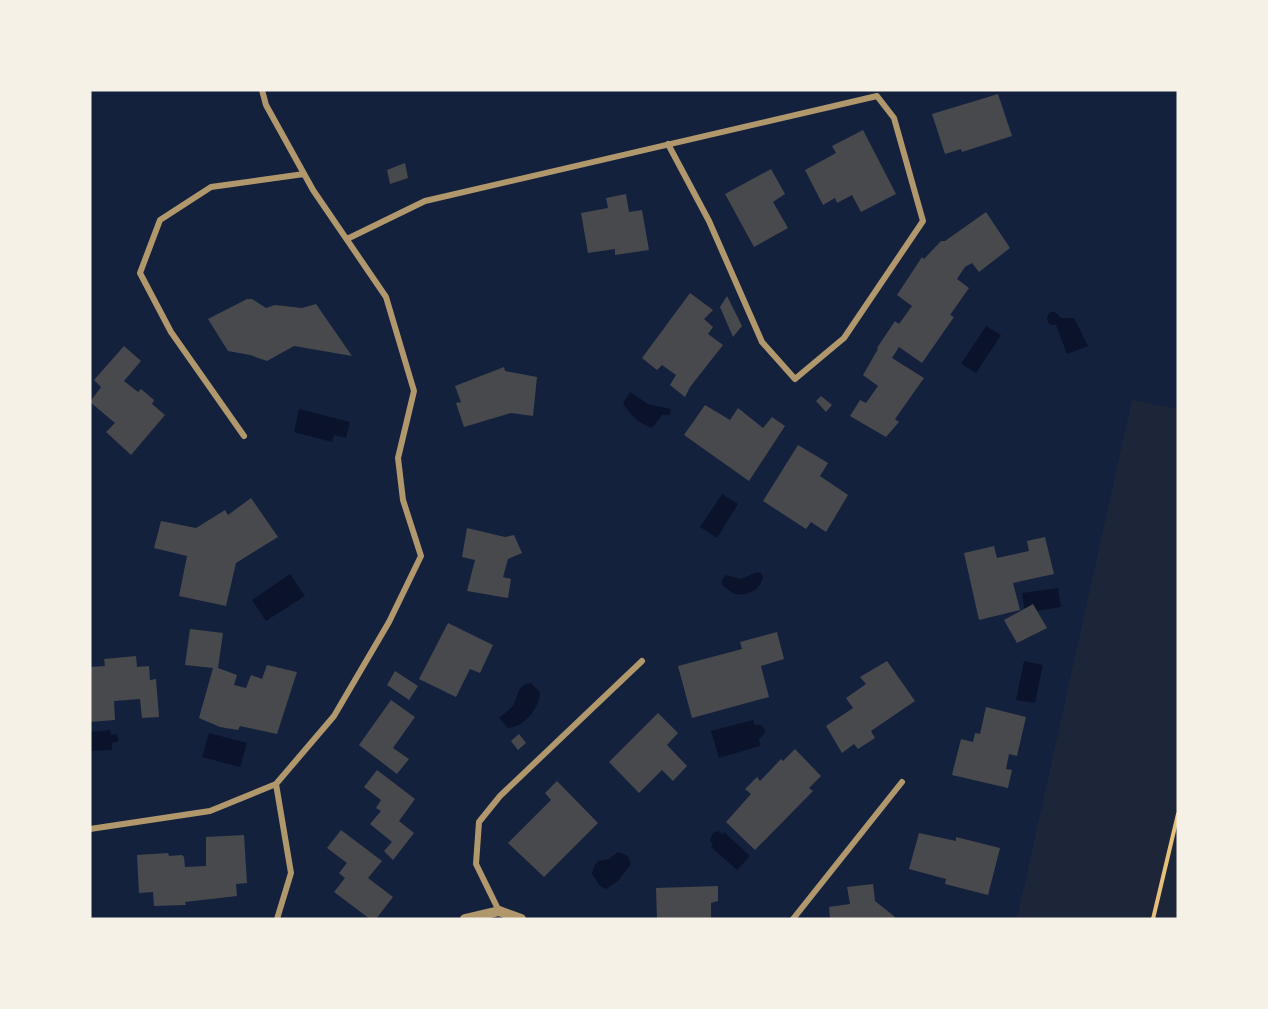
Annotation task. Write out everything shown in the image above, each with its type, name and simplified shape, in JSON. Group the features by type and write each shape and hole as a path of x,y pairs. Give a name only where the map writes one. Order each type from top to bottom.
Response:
{"street":[{"path":"90,829 210,811 276,784 334,716 389,622 421,556 403,500 398,458 414,391 386,297 304,174 266,105 262,90"},
{"path":"346,239 425,201 668,144 877,96 894,118 923,220 844,338 795,379 762,342 709,221 668,144"},
{"path":"244,436 171,332 140,273 160,220 211,187 304,174"},
{"path":"499,910 476,864 479,822 500,796 642,661"},
{"path":"793,919 902,782"},
{"path":"276,784 291,873 277,919"},
{"path":"465,919 499,910 521,919"}],"path":[{"path":"1153,919 1178,813"}],"shaded area":[{"path":"1050,312 1055,312 1061,318 1074,318 1088,346 1067,354 1056,325 1051,325 1047,321"},
{"path":"986,326 1001,335 976,373 961,364"},
{"path":"630,392 648,404 671,409 670,415 662,415 652,428 643,424 623,403"},
{"path":"1132,400 1178,409 1178,919 1017,919"},
{"path":"299,409 350,422 346,438 334,435 332,442 294,432"},
{"path":"722,494 738,504 717,538 700,527"},
{"path":"757,572 763,577 761,582 756,589 748,593 734,594 722,585 722,580 726,575 741,579"},
{"path":"290,574 305,596 266,621 252,600"},
{"path":"1058,588 1061,607 1025,613 1022,593"},
{"path":"1024,661 1043,665 1035,703 1016,700"},
{"path":"531,683 540,692 534,710 520,724 508,728 499,718 513,706 519,690"},
{"path":"753,720 755,725 761,725 764,728 765,733 759,739 760,746 719,758 711,731"},
{"path":"110,730 111,735 116,734 119,739 112,743 112,750 90,751 90,732"},
{"path":"209,733 247,743 240,767 202,757"},
{"path":"718,831 723,834 724,832 750,856 737,870 711,847 713,845 710,840 713,833"},
{"path":"618,852 628,856 631,864 618,881 606,889 600,886 592,874 594,866 598,861 609,859"}],"building":[{"path":"998,94 1012,136 962,152 961,149 945,154 932,114"},
{"path":"863,130 896,194 861,212 852,195 837,203 835,198 823,205 805,170 836,153 832,146"},
{"path":"405,163 408,178 390,184 387,170"},
{"path":"771,169 785,194 773,202 788,228 754,247 725,194"},
{"path":"626,194 629,212 642,210 649,250 615,255 615,249 588,253 581,213 608,208 606,198"},
{"path":"986,212 1010,248 979,272 972,263 965,267 957,279 969,288 950,315 954,317 922,363 899,347 892,358 924,378 895,419 899,422 886,437 850,416 860,400 866,403 878,386 863,375 877,348 895,321 899,324 912,306 897,295 922,257 924,259 941,241 945,241"},
{"path":"690,293 713,310 704,319 713,327 708,334 723,345 690,387 685,397 670,385 676,375 662,365 657,370 642,358"},
{"path":"727,296 742,326 733,337 720,307"},
{"path":"247,299 252,299 266,308 275,305 302,308 316,304 352,356 294,346 267,361 228,351 208,319"},
{"path":"124,346 141,361 124,381 138,392 141,389 154,400 152,404 165,415 131,455 106,432 115,423 90,402 101,387 94,380"},
{"path":"504,367 505,371 537,377 533,416 511,413 464,427 456,403 461,402 455,386"},
{"path":"821,396 832,405 826,412 816,401"},
{"path":"705,405 730,420 738,408 763,428 772,417 785,426 749,481 684,435"},
{"path":"798,445 828,463 820,476 848,495 826,532 811,522 806,529 763,501"},
{"path":"251,498 278,537 236,563 226,606 179,596 187,556 154,548 161,521 196,528 225,510 228,515"},
{"path":"467,528 505,537 514,535 522,553 508,559 503,577 511,579 508,598 467,591 475,560 462,557"},
{"path":"1045,537 1054,574 1013,583 1020,610 979,620 964,553 994,546 997,558 1029,551 1027,541"},
{"path":"1033,604 1047,628 1017,643 1004,620"},
{"path":"448,623 493,645 480,673 470,669 456,697 419,679"},
{"path":"190,629 223,633 218,668 237,675 234,685 246,688 251,675 262,679 267,665 297,672 277,734 240,726 238,730 220,727 199,718 213,668 185,665"},
{"path":"777,632 784,659 761,666 769,697 692,718 678,666 742,649 740,642"},
{"path":"136,656 137,667 149,666 150,680 156,679 159,717 142,718 140,699 114,701 115,720 90,722 90,667 105,666 104,659"},
{"path":"887,661 915,701 871,731 875,738 858,749 854,744 842,753 826,726 853,708 846,698 866,684 860,677"},
{"path":"395,671 418,686 409,700 387,685"},
{"path":"391,700 415,717 393,748 409,759 397,774 359,745"},
{"path":"986,707 1026,717 1017,756 1009,754 1006,769 1012,770 1008,788 952,775 961,739 973,742 975,733 980,734"},
{"path":"658,713 678,733 667,745 687,766 673,781 662,770 639,793 609,762"},
{"path":"519,734 526,743 518,750 511,741"},
{"path":"795,749 821,776 809,788 813,791 755,850 726,822 751,794 745,789 757,777 760,781 781,759 783,761"},
{"path":"377,770 415,799 399,821 414,833 393,860 384,851 392,842 370,824 381,811 376,808 381,800 364,787"},
{"path":"557,781 598,823 544,877 508,843 551,800 545,793"},
{"path":"341,830 382,861 368,878 393,897 376,919 370,919 334,892 345,878 339,873 347,863 327,848"},
{"path":"919,833 956,841 956,837 1000,848 988,895 945,884 946,879 909,869"},
{"path":"244,835 247,883 236,884 237,896 185,902 186,905 154,906 153,892 139,893 137,855 168,853 169,856 182,855 185,867 206,866 206,837"},
{"path":"873,884 875,901 895,917 893,919 830,919 829,907 850,904 847,887"},
{"path":"718,886 718,901 711,903 711,919 657,919 656,888"}]}
